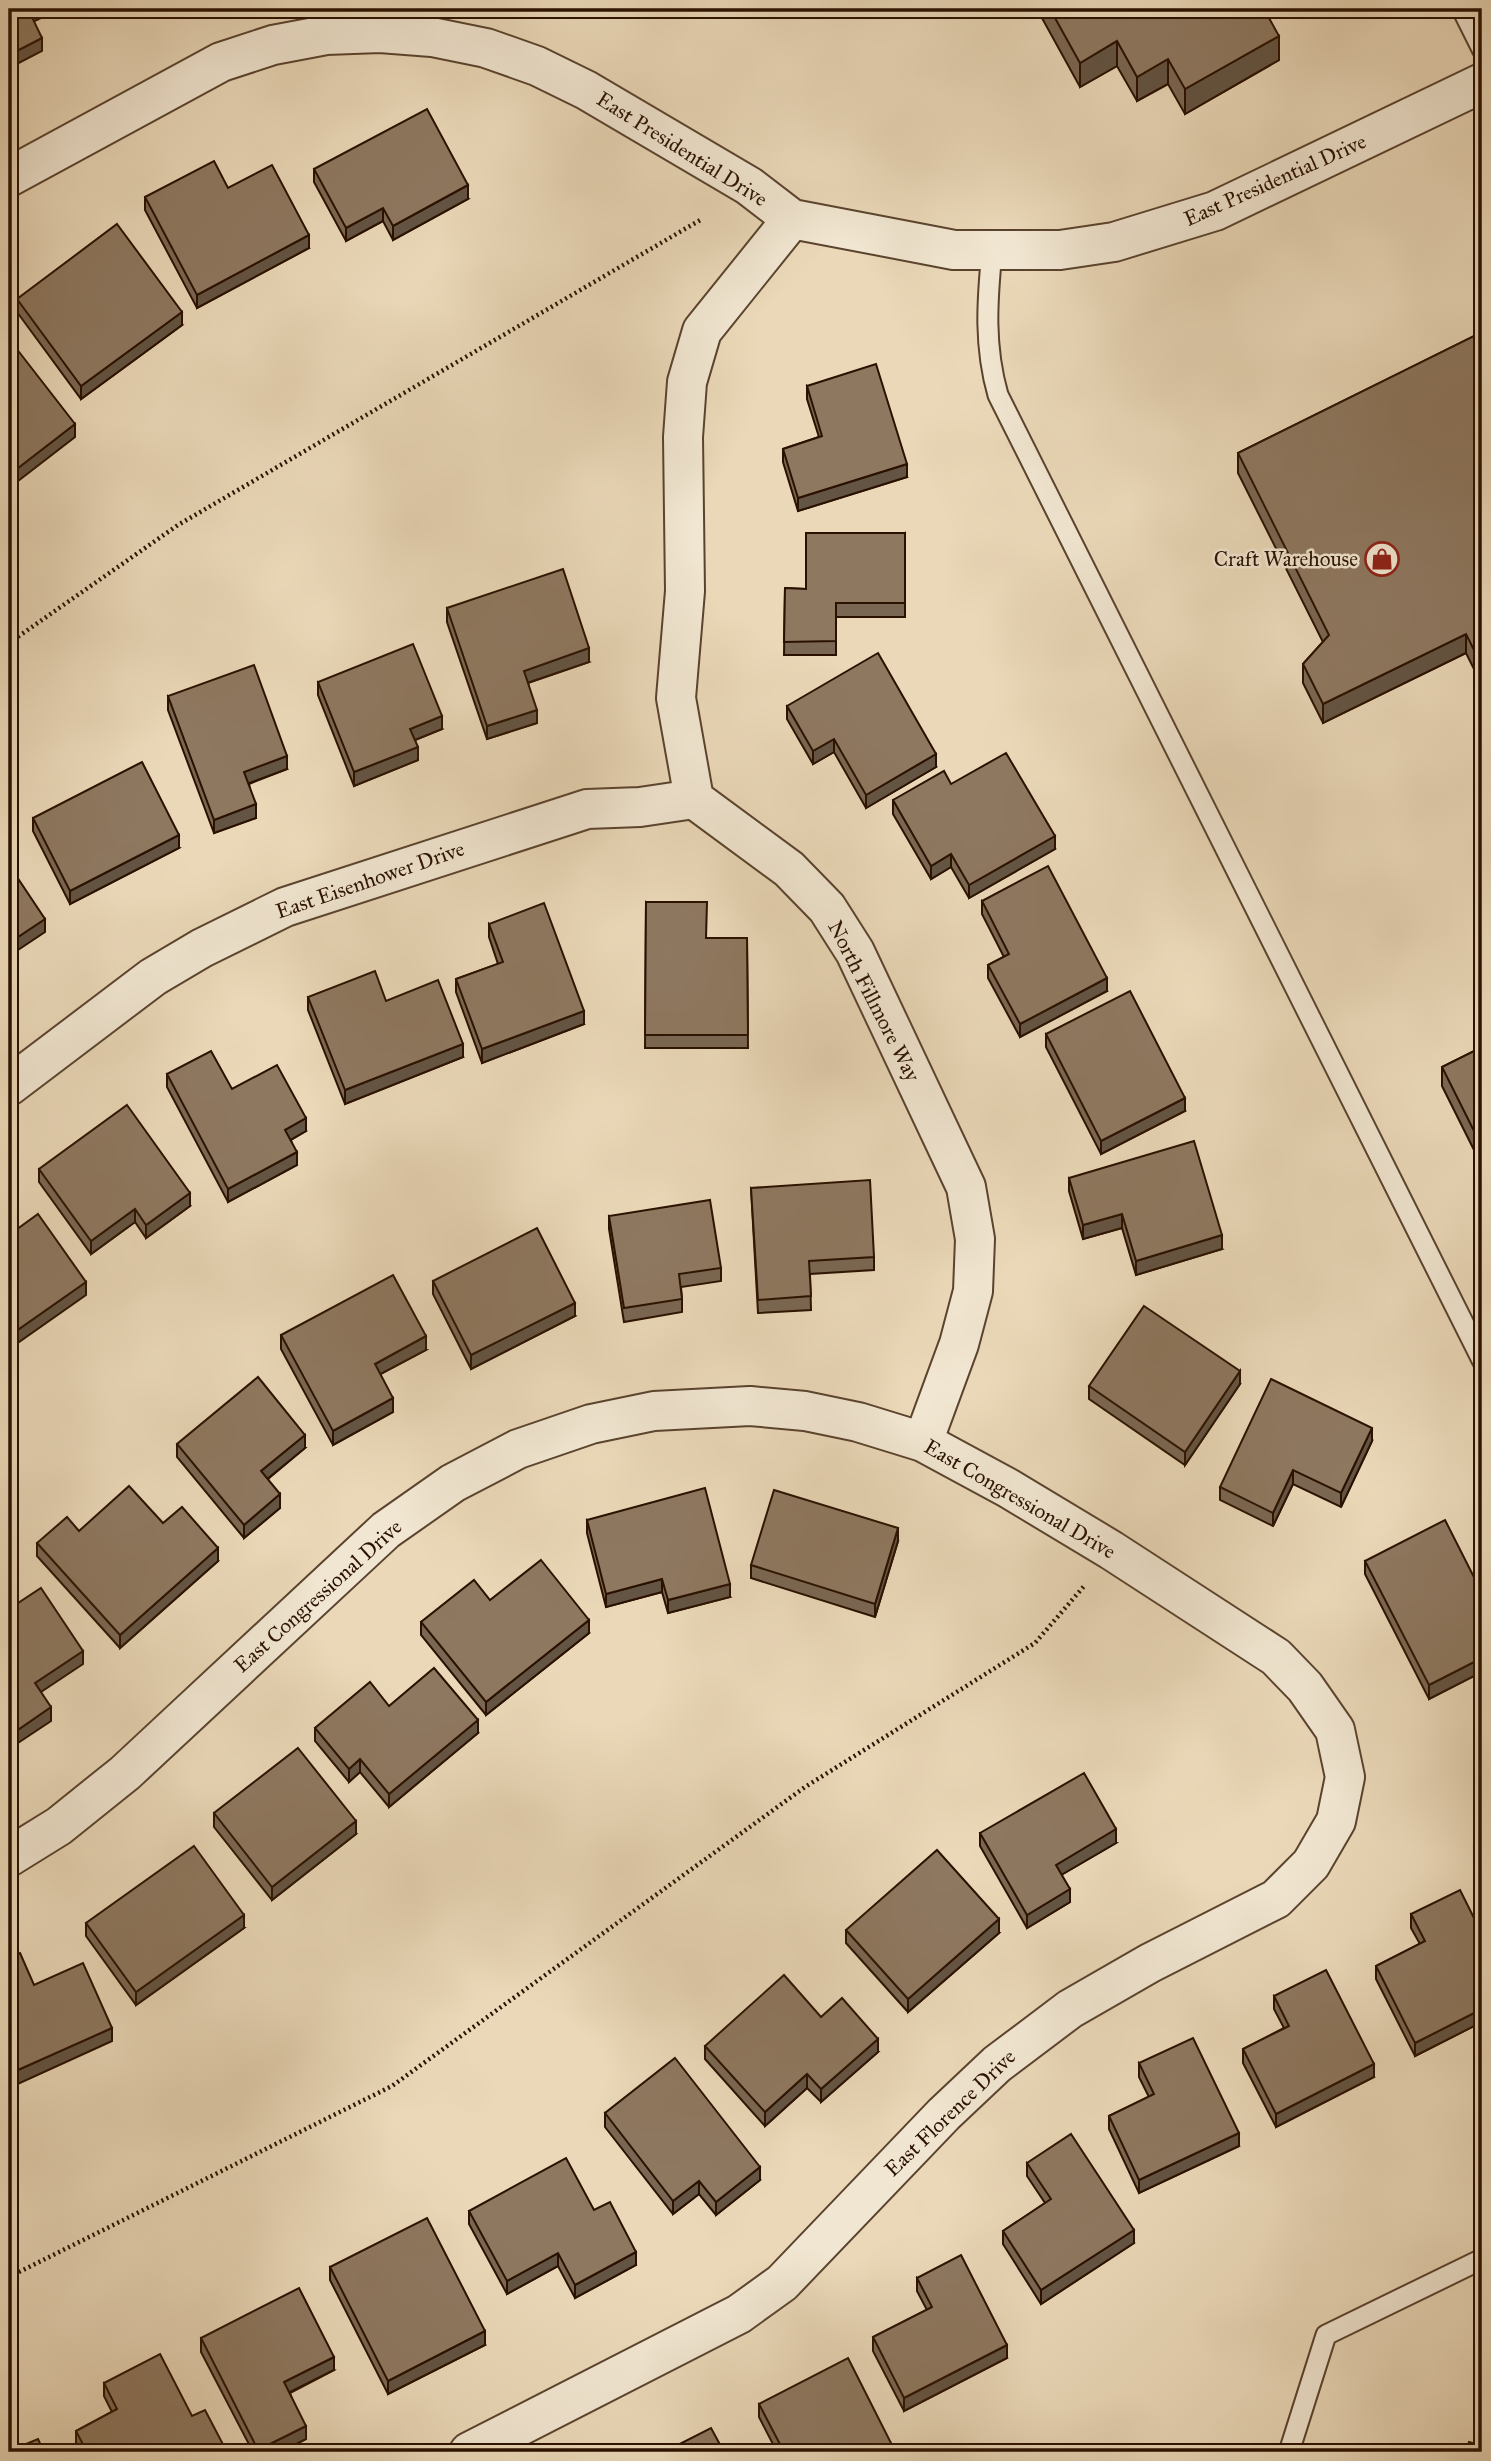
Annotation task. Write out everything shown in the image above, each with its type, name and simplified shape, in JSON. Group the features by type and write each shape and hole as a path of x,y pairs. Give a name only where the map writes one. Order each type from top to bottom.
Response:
{"street":[{"name":"East Presidential Drive","path":"9,177 221,62 273,45 322,22 380,33 432,37 486,48 537,66 586,90 749,186 792,219 954,250 1060,250 1114,243 1215,211 1482,83"},
{"path":"694,799 676,698 685,591 683,437 687,382 702,331 792,219"},
{"name":"East Eisenhower Drive","path":"9,1086 153,976 202,948 285,907 587,809 640,807 694,799"},
{"name":"North Fillmore Way","path":"694,799 789,869 827,908 855,952 966,1187 975,1240 973,1291 959,1344 923,1442"},
{"name":"East Congressional Drive","path":"9,1857 59,1826 125,1773 386,1530 453,1483 518,1449 591,1423 654,1411 750,1406 805,1411 858,1422 923,1442 1009,1488 1111,1550 1276,1657 1305,1687"},
{"name":"East Florence Drive","path":"469,2452 739,2314 782,2283 944,2114 997,2064 1070,2009 1150,1963 1276,1899 1311,1864 1336,1821 1345,1777 1335,1730 1305,1687"}],"lane":[{"path":"1462,9 1482,49"},
{"path":"992,251 986,321 989,362 998,395 1482,1360"},
{"path":"1289,2452 1326,2335 1482,2259"}],"path":[{"path":"9,643 178,525 702,219"},
{"path":"9,2277 392,2086 805,1787 1035,1643 1087,1582"}],"building":[{"path":"9,9 33,9 29,11 42,38 9,55"},
{"path":"1050,9 1264,9 1279,36 1185,89 1168,59 1137,77 1117,41 1080,63"},
{"path":"427,109 468,185 393,226 383,208 346,228 314,169"},
{"path":"214,161 228,188 272,165 309,235 197,295 145,197"},
{"path":"117,224 182,312 81,386 17,299"},
{"name":"Craft Warehouse","path":"1482,332 1482,666 1466,634 1323,704 1303,664 1329,635 1238,453"},
{"path":"9,339 75,424 9,475"},
{"path":"876,364 907,464 798,498 783,449 822,436 807,386"},
{"path":"806,533 905,533 905,603 836,603 836,641 784,642 785,588 806,589"},
{"path":"563,569 589,648 524,671 537,710 487,726 447,608"},
{"path":"413,644 442,716 410,729 418,747 354,772 318,682"},
{"path":"878,653 936,754 866,795 834,739 813,751 787,706"},
{"path":"254,665 287,756 244,772 256,804 214,820 168,696"},
{"path":"1006,753 1055,836 969,885 951,854 931,866 893,800 944,771 951,784"},
{"path":"142,762 179,835 70,891 33,818"},
{"path":"9,865 45,919 9,943"},
{"path":"1048,866 1107,978 1020,1024 988,965 1009,954 982,901"},
{"path":"646,902 707,902 706,938 747,938 748,1035 645,1035"},
{"path":"544,903 584,1011 482,1049 456,979 503,962 489,924"},
{"path":"375,971 386,1001 438,980 463,1044 345,1090 308,997"},
{"path":"1130,991 1185,1098 1101,1141 1046,1034"},
{"path":"1482,1000 1482,1017 1475,1003"},
{"path":"1482,1047 1482,1147 1442,1067"},
{"path":"211,1051 232,1089 277,1065 306,1118 285,1130 297,1152 228,1189 167,1074"},
{"path":"127,1105 190,1193 146,1225 135,1209 91,1241 39,1169"},
{"path":"1194,1141 1222,1235 1136,1261 1122,1214 1083,1225 1069,1178"},
{"path":"870,1180 874,1257 809,1261 811,1296 758,1300 751,1188"},
{"path":"710,1200 721,1268 679,1274 682,1299 624,1308 609,1216"},
{"path":"38,1214 86,1282 9,1336 9,1235"},
{"path":"537,1228 575,1303 471,1355 433,1281"},
{"path":"393,1275 426,1336 375,1364 393,1398 333,1431 281,1335"},
{"path":"1144,1306 1240,1371 1185,1452 1089,1386"},
{"path":"258,1377 305,1435 261,1471 280,1494 244,1525 177,1444"},
{"path":"1271,1379 1372,1428 1341,1493 1293,1470 1273,1513 1220,1487"},
{"path":"129,1486 163,1523 182,1507 218,1548 120,1635 37,1543 67,1517 79,1531"},
{"path":"705,1488 730,1584 668,1600 662,1579 606,1594 587,1520"},
{"path":"774,1490 898,1528 875,1604 751,1565"},
{"path":"1445,1520 1482,1593 1482,1658 1429,1685 1365,1561"},
{"path":"541,1560 589,1620 486,1702 421,1622 474,1580 490,1600"},
{"path":"41,1588 83,1651 35,1683 51,1707 9,1736 9,1609"},
{"path":"434,1668 478,1720 389,1794 360,1759 349,1769 315,1728 370,1682 389,1706"},
{"path":"298,1748 356,1821 272,1887 214,1813"},
{"path":"1084,1773 1116,1829 1056,1865 1070,1889 1027,1915 980,1833"},
{"path":"1482,1841 1482,1861 1474,1847"},
{"path":"194,1846 244,1915 136,1992 86,1923"},
{"path":"937,1850 999,1919 908,1999 846,1930"},
{"path":"1460,1890 1482,1934 1482,2009 1415,2043 1376,1966 1425,1941 1411,1914"},
{"path":"20,1953 34,1985 83,1963 112,2028 9,2074 9,1958"},
{"path":"1326,1970 1374,2064 1276,2114 1243,2049 1289,2026 1274,1996"},
{"path":"784,1975 821,2017 842,1998 878,2039 821,2089 807,2074 765,2112 705,2046"},
{"path":"1193,2038 1239,2133 1139,2180 1109,2116 1154,2094 1139,2063"},
{"path":"675,2058 760,2167 716,2202 699,2181 673,2201 605,2113"},
{"path":"1071,2134 1134,2230 1041,2290 1003,2231 1051,2199 1027,2163"},
{"path":"566,2158 594,2210 610,2202 636,2252 575,2285 558,2253 507,2281 469,2211"},
{"path":"427,2218 485,2331 388,2381 330,2267"},
{"path":"961,2255 1007,2345 904,2398 873,2337 932,2307 917,2278"},
{"path":"299,2288 334,2357 284,2382 306,2426 258,2450 201,2338"},
{"path":"160,2354 192,2416 205,2410 227,2452 87,2452 76,2431 117,2409 104,2383"},
{"path":"848,2358 893,2447 883,2452 784,2452 759,2404"},
{"path":"711,2428 724,2452 664,2452"},
{"path":"38,2439 44,2452 9,2452 9,2451"},
{"path":"1469,2442 1482,2446 1482,2452 1466,2452"}],"place":[{"name":"Craft Warehouse","path":"1382,559"}]}
